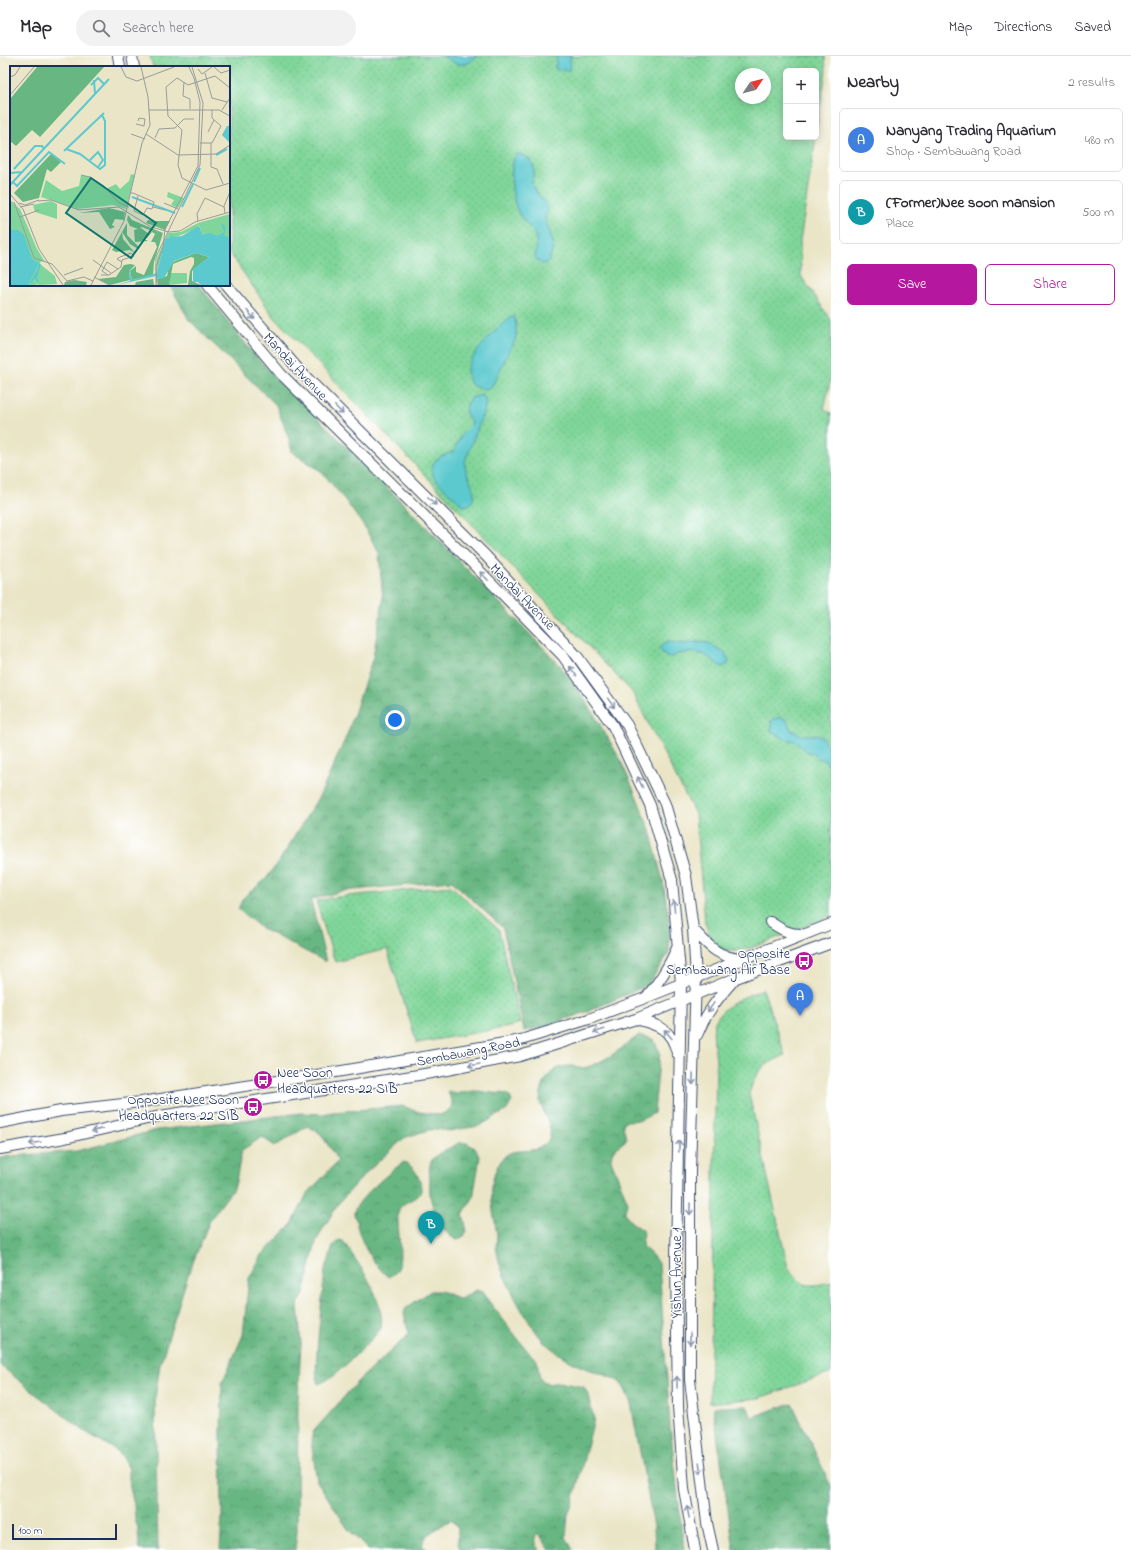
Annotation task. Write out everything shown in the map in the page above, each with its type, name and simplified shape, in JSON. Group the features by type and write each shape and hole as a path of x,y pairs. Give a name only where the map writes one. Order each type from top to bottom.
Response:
{"main road":[{"path":"118,56 120,66"},
{"path":"132,56 134,66"},
{"name":"Mandai Avenue","path":"208,286 281,374 469,560 563,656 613,726 650,804 672,880 681,983 681,1001"},
{"name":"Mandai Avenue","path":"227,286 299,370 486,556 577,656 627,725 665,804 686,876 693,929 696,995"},
{"path":"770,922 784,931 793,934 806,934"},
{"name":"Sembawang Road","path":"2,1125 61,1111 141,1102 510,1043 589,1019 831,924"},
{"path":"693,929 709,946 720,954 729,958 742,959"},
{"name":"Sembawang Road","path":"2,1146 65,1138 160,1116 515,1058 636,1018 736,978 831,943"},
{"path":"645,998 659,983 678,945"},
{"path":"694,1040 704,1018 716,1000 736,978"},
{"name":"Yishun Avenue 1","path":"696,995 690,1171 690,1380 707,1524 714,1550"},
{"name":"Yishun Avenue 1","path":"681,1001 676,1260 678,1406 684,1489 695,1550"},
{"path":"636,1018 662,1027 668,1033 674,1042 680,1067"}],"green space":[{"path":"150,56 825,56 826,71 819,116 819,68 783,68 783,140 816,140 800,241 801,276 831,320 831,378 824,409 831,413 831,916 751,948 734,951 721,949 710,938 705,923 695,814 632,692 274,317 230,253 230,66 153,66"},
{"path":"171,286 200,286 258,359 400,500 559,664 587,702 620,759 636,795 650,830 663,881 670,926 669,953 648,985 589,1011 543,1027 524,1031 503,928 452,881 342,891 311,900 326,962 261,928 238,909 243,898 265,880 280,860 321,793 347,735 373,657 383,600 379,553 365,528 322,472 292,452 289,439 276,405 189,320"},
{"path":"451,886 499,930 520,1023 509,1027 417,1043 387,949 335,962 316,901 337,897"},
{"path":"763,989 785,1055 761,1069 749,1094 788,1268 802,1283 817,1285 831,1282 831,1373 759,1398 710,1403 716,1060 713,1028 717,1018 734,1002"},
{"path":"639,1035 653,1039 660,1052 654,1113 641,1120 626,1121 623,1124 627,1138 615,1149 611,1155 611,1160 627,1200 625,1213 631,1222 643,1230 642,1246 653,1256 659,1265 670,1424 684,1550 655,1550 654,1527 631,1404 624,1389 618,1381 582,1367 567,1359 550,1347 536,1332 514,1296 503,1274 496,1247 497,1235 492,1205 492,1185 494,1175 504,1157 513,1152 534,1150 539,1148 544,1145 549,1138 550,1130 540,1101 542,1088 552,1072 562,1067 574,1066 581,1069 597,1063 612,1055"},
{"path":"473,1091 507,1094 512,1101 507,1110 479,1126 448,1131 438,1129 428,1130 404,1138 368,1171 338,1204 315,1245 304,1294 298,1304 301,1344 298,1399 297,1532 295,1550 220,1550 222,1515 222,1383 243,1335 249,1278 262,1255 292,1224 307,1194 338,1161 321,1134 308,1126 275,1146 262,1137 242,1150 235,1186 210,1220 188,1275 160,1365 155,1398 158,1550 139,1550 138,1529 129,1484 129,1469 122,1456 116,1450 84,1431 0,1365 0,1157 77,1151 157,1130 302,1113 323,1114 403,1106 419,1112 439,1115 451,1108 452,1103 448,1092 463,1093"},
{"path":"459,1143 467,1143 475,1148 480,1157 473,1198 463,1214 467,1231 464,1236 457,1240 445,1230 432,1206 430,1197 429,1169 431,1162 436,1156"},
{"path":"404,1162 414,1169 420,1181 421,1189 418,1196 399,1209 398,1220 400,1261 396,1272 388,1277 372,1260 365,1247 354,1213 367,1193"},
{"path":"339,1240 343,1241 370,1283 379,1306 381,1329 333,1376 318,1384 316,1365 317,1348 325,1268 329,1261 333,1246"},
{"path":"476,1290 481,1291 529,1353 537,1360 540,1379 549,1384 559,1382 584,1387 587,1392 594,1419 572,1505 568,1515 566,1537 573,1550 550,1550 539,1534 537,1536 536,1544 540,1550 461,1550 458,1543 458,1528 452,1519 427,1535 422,1545 427,1550 368,1550 348,1529 317,1481 311,1441 313,1432 359,1380 407,1336 408,1331 404,1313 406,1308 431,1291 441,1291 460,1299"},
{"path":"792,1403 831,1486 831,1550 734,1550 713,1407 747,1406 752,1417"}],"water":[{"path":"443,56 477,56 468,63 460,64 452,62"},
{"path":"557,56 571,56 569,71 555,69"},
{"path":"517,154 526,157 531,161 534,167 532,182 533,186 544,201 548,210 545,218 554,245 549,261 544,264 540,263 535,258 535,235 519,214 514,201 511,175 514,160"},
{"path":"514,316 516,324 516,338 491,388 486,390 473,386 470,383 467,372 472,358 502,324"},
{"path":"483,395 486,403 465,463 474,495 473,500 469,505 463,506 436,480 432,472 432,467 436,460 440,457 453,452 462,434 472,424 465,411 470,398"},
{"path":"669,642 684,644 695,642 708,643 724,652 729,661 728,664 723,667 707,656 694,653 684,653 666,657 659,648"},
{"path":"779,717 786,719 791,730 802,735 816,735 822,737 831,753 831,778 829,773 830,768 825,760 817,758 811,752 807,752 795,741 785,739 771,731 771,721"}],"place":[{"name":"Opposite Sembawang Air Base","path":"804,961"},
{"name":"Nanyang Trading Aquarium","path":"800,1016"},
{"name":"Nee Soon Headquarters 22 SIB","path":"263,1080"},
{"name":"Opposite Nee Soon Headquarters 22 SIB","path":"253,1107"},
{"name":"(Former)Nee soon mansion","path":"431,1244"}]}
